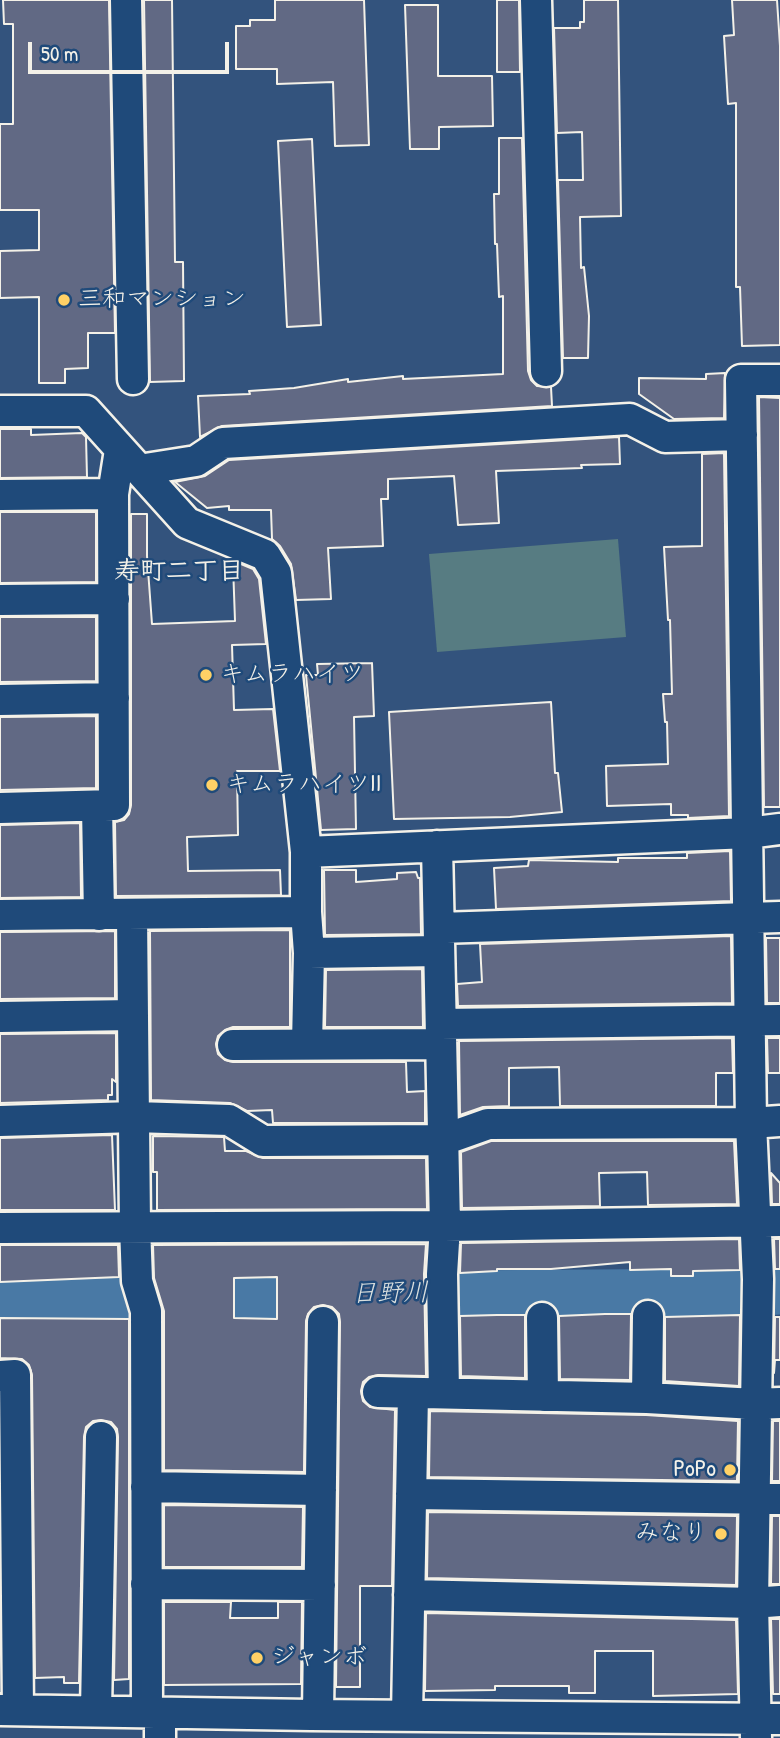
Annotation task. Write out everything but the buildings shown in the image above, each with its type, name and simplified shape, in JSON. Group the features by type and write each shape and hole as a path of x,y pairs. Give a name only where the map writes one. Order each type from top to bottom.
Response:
{"street":[{"path":"126,0 133,379"},
{"path":"536,0 546,371"},
{"path":"0,1376 15,1375 9,1710 96,1712 156,1721 313,1723 407,1716 457,1727 764,1726 768,1403 758,1310 758,1279 767,1221 765,1122 750,1021 741,380 780,380"},
{"path":"0,411 86,411 187,523 265,555 276,573 306,852 309,953 307,1044"},
{"path":"129,460 196,461 223,443 630,419 665,437 742,435"},
{"path":"0,808 114,805 113,495 129,460"},
{"path":"0,495 113,495"},
{"path":"0,600 114,599"},
{"path":"0,700 114,698"},
{"path":"97,807 99,915"},
{"path":"306,852 748,832 780,828"},
{"path":"437,846 445,1226 442,1274 444,1393"},
{"path":"0,915 306,912"},
{"path":"132,915 135,1226 137,1281 146,1311 146,1584 156,1721"},
{"path":"309,953 439,940 780,918"},
{"path":"0,1017 134,1015"},
{"path":"233,1045 307,1044 441,1034 780,1020"},
{"path":"0,1121 135,1116 229,1120 263,1141 443,1140 488,1124 765,1122"},
{"path":"0,1228 767,1221"},
{"path":"648,1316 648,1398"},
{"path":"542,1318 543,1396"},
{"path":"313,1723 320,1584 323,1322"},
{"path":"377,1392 768,1403"},
{"path":"407,1716 413,1392"},
{"path":"96,1712 101,1437"},
{"path":"146,1487 321,1490"},
{"path":"411,1494 767,1499"},
{"path":"146,1584 320,1584"},
{"path":"409,1595 766,1602"}],"green space":[{"path":"618,539 626,637 437,652 429,554"}],"waterway":[{"name":"日野川","path":"0,1298 740,1293 780,1290"}],"place":[{"name":"三和マンション","path":"64,300"},
{"name":"キムラハイツ","path":"206,675"},
{"name":"キムラハイツII","path":"212,785"},
{"name":"PoPo","path":"730,1470"},
{"name":"みなり","path":"721,1534"},
{"name":"ジャンボ","path":"257,1658"}],"district":[{"name":"寿町二丁目","path":"179,572"}]}
